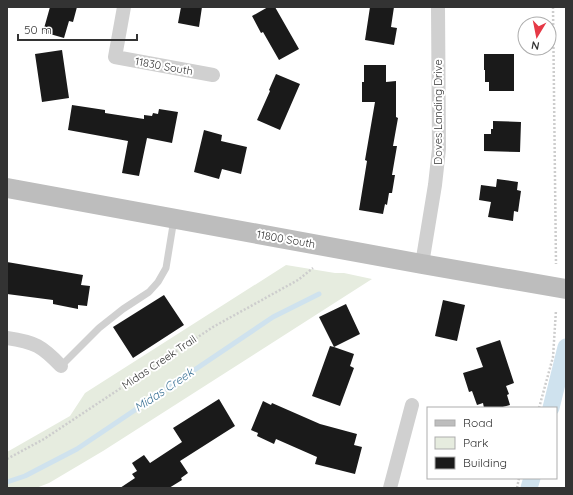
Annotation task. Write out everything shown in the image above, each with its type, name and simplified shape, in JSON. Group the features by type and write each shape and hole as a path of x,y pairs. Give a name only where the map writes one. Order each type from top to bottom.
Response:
{"main road":[{"name":"11800 South","path":"7,188 422,264 566,288"}],"street":[{"name":"11830 South","path":"124,7 115,58 213,75"},
{"name":"Doves Landing Drive","path":"422,264 439,155 438,7"},
{"path":"7,338 27,341 46,351 61,366"},
{"path":"390,488 412,405"}],"lane":[{"path":"61,366 99,328 123,309 149,292 158,282 166,268 174,219"}],"path":[{"path":"553,7 556,264"},
{"name":"Midas Creek Trail","path":"7,459 51,435 213,327 298,280 313,268"},
{"path":"539,407 553,357 556,310"}],"green space":[{"path":"286,265 335,273 344,273 372,279 103,451 49,483 36,488 7,488 7,452 70,416 85,393"}],"building":[{"path":"50,7 77,7 73,22 69,21 64,38 43,32"},
{"path":"181,7 202,7 199,27 178,23"},
{"path":"268,7 275,7 299,49 279,60 263,32 261,33 252,16"},
{"path":"370,7 394,7 391,27 397,28 394,45 365,40"},
{"path":"62,50 69,98 42,102 35,54"},
{"path":"484,54 514,54 514,91 489,91 489,82 485,82"},
{"path":"364,65 386,65 386,82 396,81 396,117 398,118 393,146 397,146 392,175 395,175 392,193 389,193 387,205 385,204 383,214 359,210 367,161 365,160 375,102 362,102"},
{"path":"276,74 300,84 280,130 257,120"},
{"path":"72,105 105,110 105,113 144,119 144,115 152,116 153,113 158,114 159,109 178,112 172,143 147,138 139,176 122,173 128,141 68,130"},
{"path":"493,121 521,122 520,152 484,151 484,134 491,134 491,129 493,129"},
{"path":"204,130 222,135 221,141 247,147 241,174 222,169 219,179 194,172"},
{"path":"497,179 518,182 517,190 521,191 518,212 514,211 513,221 488,217 491,202 479,200 481,185 496,187"},
{"path":"7,262 83,275 81,285 90,286 87,306 78,305 78,309 53,304 53,300 7,294"},
{"path":"164,295 184,325 133,358 113,327"},
{"path":"443,300 465,305 457,341 435,336"},
{"path":"346,304 360,334 334,347 319,317"},
{"path":"500,340 514,383 506,386 509,394 507,395 510,405 503,407 484,407 483,403 477,405 472,391 469,392 463,373 483,367 476,348"},
{"path":"330,346 354,354 350,366 354,368 340,406 312,396"},
{"path":"219,399 235,426 180,461 188,473 181,478 182,480 169,488 120,488 135,478 132,474 137,471 132,463 144,455 150,463 182,442 173,428"},
{"path":"263,401 271,405 272,403 320,424 357,434 354,445 362,447 355,474 315,464 317,457 276,439 274,444 257,436 258,433 251,430"}],"waterway":[{"name":"Midas Creek","path":"7,482 25,476 77,449 273,317 319,294"},
{"path":"551,407 566,347"},
{"path":"529,488 532,479"}]}
